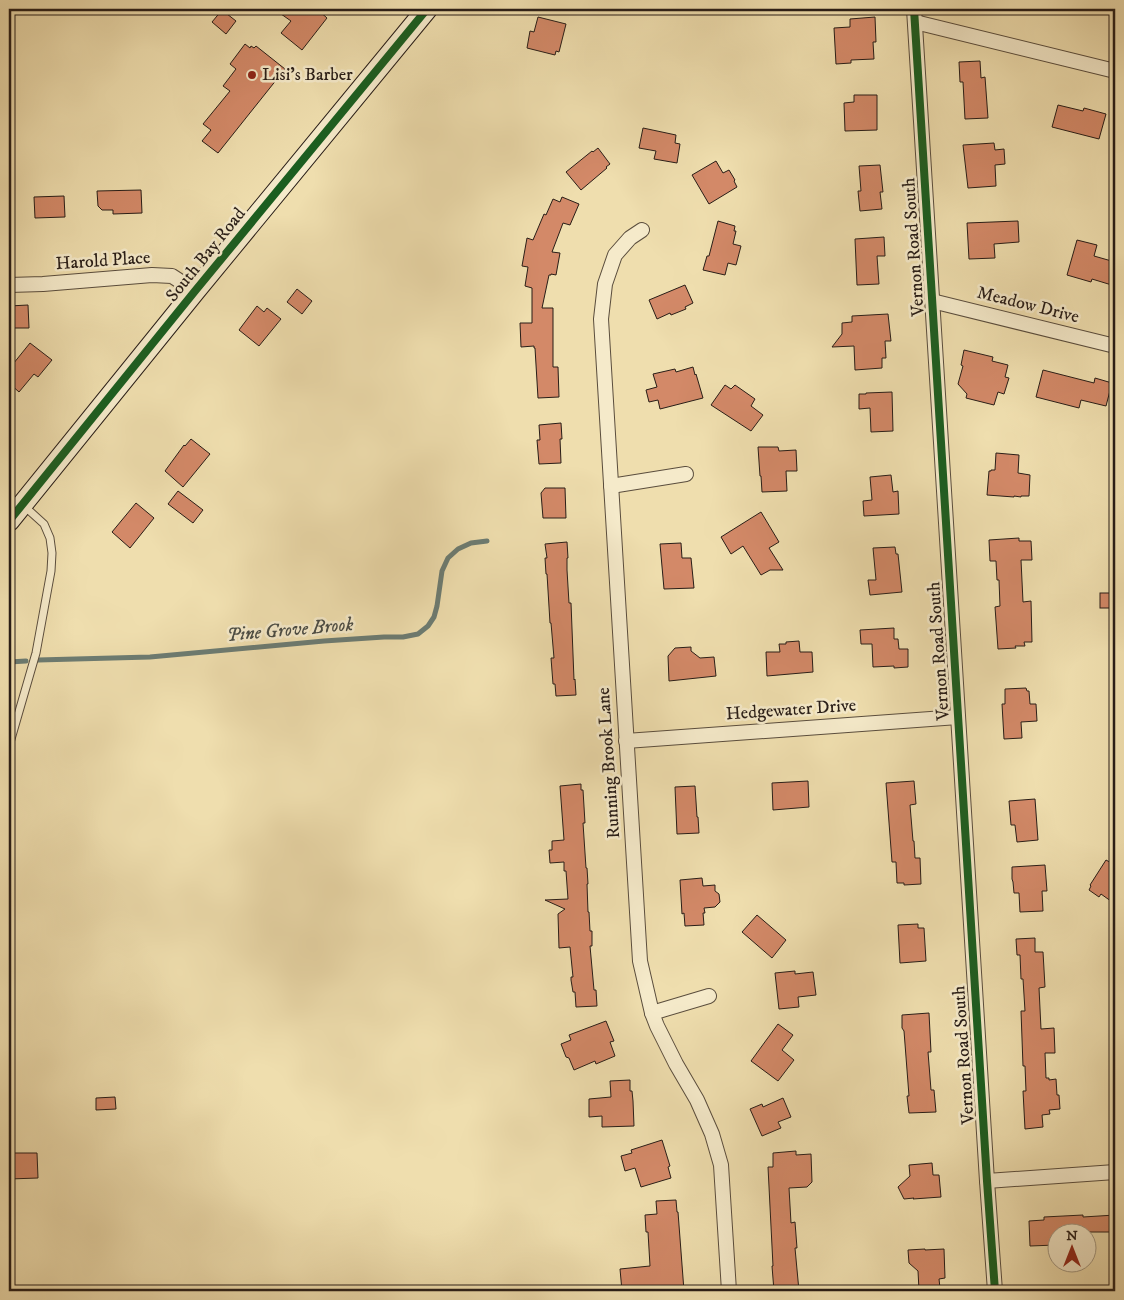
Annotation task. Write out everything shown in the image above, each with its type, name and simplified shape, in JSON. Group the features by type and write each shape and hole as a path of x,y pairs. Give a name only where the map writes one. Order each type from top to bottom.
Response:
{"street":[{"name":"South Bay Road","path":"9,520 427,9"},
{"path":"914,15 1115,71"},
{"name":"Vernon Road South","path":"914,15 995,1291"},
{"name":"Running Brook Lane","path":"642,230 630,238 615,255 604,284 601,319 640,961 652,1013 657,1026 697,1100 712,1134 721,1165 729,1291"},
{"name":"Harold Place","path":"9,285 152,275 172,276 195,292"},
{"name":"Meadow Drive","path":"932,301 1115,346"},
{"path":"611,486 686,474"},
{"name":"Hedgewater Drive","path":"626,741 958,717"},
{"path":"652,1013 709,996"},
{"path":"987,1181 1115,1172"}],"lane":[{"path":"9,746 36,653 51,571 52,553 50,538 44,524 22,504"}],"building":[{"path":"274,9 317,9 327,18 302,50 281,33 291,21"},
{"path":"222,10 236,21 226,34 212,22"},
{"path":"538,17 566,24 559,52 556,51 555,55 527,48 530,31 534,32"},
{"path":"875,17 876,42 873,42 874,59 851,60 851,63 836,64 834,28 850,27 850,19"},
{"path":"245,44 250,48 251,46 254,48 256,46 285,69 218,153 202,141 211,130 203,124 230,91 223,86 236,69 230,64"},
{"path":"980,61 981,78 985,77 988,118 965,119 963,82 960,82 959,62"},
{"path":"854,95 877,95 877,130 845,131 844,103 854,102"},
{"path":"1058,105 1083,111 1084,108 1106,114 1099,139 1052,127"},
{"path":"643,128 676,135 675,143 680,144 677,163 654,159 656,151 639,148"},
{"path":"994,143 995,150 1004,149 1005,164 995,165 996,186 968,188 963,145"},
{"path":"598,148 610,164 581,190 566,172"},
{"path":"716,161 723,173 729,170 737,187 709,204 692,175"},
{"path":"880,165 883,192 880,192 882,209 860,211 858,191 861,191 859,166"},
{"path":"141,190 142,213 113,214 113,210 102,210 98,206 97,191"},
{"path":"64,196 65,217 35,218 34,197"},
{"path":"562,197 579,204 570,225 563,223 552,252 560,253 556,275 549,275 542,308 553,308 553,367 558,367 559,397 538,398 535,348 534,346 521,347 520,323 532,323 532,288 525,286 528,267 522,266 527,238 533,240 544,214 546,215 553,199 560,202"},
{"path":"718,221 735,226 734,231 736,231 733,244 741,246 736,265 728,263 725,275 703,270 707,256 709,256"},
{"path":"1018,221 1019,242 994,244 995,258 969,259 967,223"},
{"path":"884,237 885,256 877,256 879,284 857,285 855,239"},
{"path":"1077,240 1097,245 1094,256 1115,262 1115,286 1092,279 1091,282 1067,275"},
{"path":"685,285 693,303 685,307 686,309 657,319 649,300"},
{"path":"297,289 312,301 302,314 287,302"},
{"path":"28,305 29,328 9,328 9,306"},
{"path":"257,306 264,312 267,308 281,319 259,346 239,330"},
{"path":"888,314 891,341 885,341 886,358 882,358 882,368 855,370 854,346 832,347 842,334 842,323 852,322 852,316"},
{"path":"30,343 52,360 38,377 34,374 19,392 9,383 9,369"},
{"path":"964,350 993,357 992,361 1008,365 1005,377 1009,378 1004,394 998,392 994,405 966,398 967,394 958,384 963,366 961,365"},
{"path":"693,367 703,398 660,409 658,400 649,402 646,390 657,387 653,374 675,369 676,372"},
{"path":"1043,370 1094,383 1095,378 1112,383 1106,406 1081,400 1079,408 1036,397"},
{"path":"725,385 731,389 735,385 755,399 751,406 763,415 751,431 711,405"},
{"path":"892,392 893,431 871,432 870,408 859,409 859,394"},
{"path":"561,423 561,463 539,464 537,440 540,440 539,425"},
{"path":"191,439 210,454 183,487 165,471 184,445"},
{"path":"758,447 778,447 779,451 796,450 797,471 786,471 787,491 762,492"},
{"path":"996,453 1019,455 1018,473 1030,475 1029,496 987,495 989,471 995,470"},
{"path":"891,475 893,492 898,491 899,514 864,516 863,501 872,500 870,477"},
{"path":"545,488 565,488 566,518 543,518 541,493"},
{"path":"178,491 203,510 193,523 168,504"},
{"path":"136,503 154,518 130,548 112,532"},
{"path":"761,512 779,542 769,548 783,570 770,570 761,575 743,546 731,554 721,537"},
{"path":"1019,538 1019,541 1031,541 1032,560 1021,560 1023,602 1031,601 1032,642 1024,642 1025,646 1015,646 1016,648 998,649 995,607 1000,606 999,580 997,580 996,561 990,561 989,540"},
{"path":"567,542 567,570 569,603 571,603 576,695 556,696 551,658 554,658 545,544"},
{"path":"681,543 682,558 691,558 694,588 664,589 660,544"},
{"path":"895,547 896,554 898,554 902,592 870,595 868,580 876,580 873,548"},
{"path":"1100,593 1115,593 1115,608 1100,608"},
{"path":"894,628 894,639 898,639 899,649 908,649 908,667 873,667 872,644 861,644 860,630"},
{"path":"799,641 800,652 812,652 813,672 767,676 766,652 780,652 779,644"},
{"path":"691,647 691,651 700,658 714,657 716,676 669,681 668,656 675,648"},
{"path":"1026,688 1029,691 1030,704 1036,704 1037,721 1021,722 1022,738 1004,739 1002,704 1005,704 1005,689"},
{"path":"808,781 809,807 773,810 772,783"},
{"path":"914,781 916,804 910,805 915,858 920,858 921,884 904,885 904,883 897,883 896,862 892,862 886,783"},
{"path":"581,784 585,823 583,823 588,884 588,912 590,931 592,931 592,946 590,946 597,1006 576,1007 575,992 573,992 571,980 571,977 573,977 570,947 559,948 558,914 565,909 545,900 568,899 564,862 550,863 549,850 552,850 552,841 564,840 560,786"},
{"path":"695,786 699,833 677,834 675,787"},
{"path":"1035,799 1038,840 1017,842 1015,825 1011,825 1009,801"},
{"path":"1106,860 1115,865 1115,904 1101,894 1099,897 1089,890 1090,885"},
{"path":"1045,865 1047,891 1042,891 1043,911 1020,912 1019,893 1014,893 1012,867"},
{"path":"702,878 703,886 715,885 715,891 719,894 720,902 715,907 704,908 704,925 685,926 684,913 682,914 680,880"},
{"path":"757,915 786,940 772,958 742,932"},
{"path":"918,924 918,928 924,928 926,961 900,963 898,925"},
{"path":"1035,938 1035,952 1043,952 1045,987 1039,988 1041,1029 1054,1028 1055,1053 1045,1053 1046,1078 1049,1078 1049,1080 1056,1079 1060,1109 1049,1110 1050,1114 1042,1115 1043,1127 1025,1129 1023,1091 1026,1091 1021,1011 1025,1011 1020,955 1017,955 1016,939"},
{"path":"795,971 795,974 813,972 816,995 798,997 799,1007 779,1009 775,973"},
{"path":"929,1013 931,1052 928,1052 931,1090 934,1090 936,1112 909,1113 902,1015"},
{"path":"606,1021 614,1041 610,1042 615,1056 596,1064 595,1061 574,1070 561,1044 571,1040 569,1035"},
{"path":"778,1024 793,1035 782,1050 794,1060 778,1081 751,1061"},
{"path":"630,1080 634,1126 602,1127 602,1116 589,1117 589,1099 611,1097 610,1081"},
{"path":"115,1097 116,1109 96,1110 96,1098"},
{"path":"783,1098 791,1117 778,1122 781,1128 762,1136 750,1109 762,1104 763,1107"},
{"path":"662,1140 670,1166 668,1167 671,1178 641,1187 635,1168 625,1171 621,1156 632,1153 631,1150"},
{"path":"796,1151 796,1155 811,1154 812,1182 807,1187 789,1188 791,1223 795,1222 797,1248 795,1248 799,1291 774,1291 768,1167 773,1167 773,1153"},
{"path":"9,1153 37,1153 38,1178 9,1179"},
{"path":"932,1163 933,1175 939,1175 941,1197 904,1199 898,1187 910,1176 909,1165"},
{"path":"676,1200 684,1291 622,1291 620,1269 650,1266 645,1215 657,1214 656,1201"},
{"path":"1115,1215 1115,1232 1096,1232 1096,1222 1046,1222 1046,1245 1030,1246 1029,1221 1044,1220 1044,1217"},
{"path":"944,1249 945,1278 939,1279 940,1288 919,1290 918,1271 909,1263 908,1250"}],"waterway":[{"name":"Pine Grove Brook","path":"38,660 150,657 324,641 403,637 418,634 428,626 434,617 442,571 448,558 458,549 471,543 487,541"},
{"name":"Pine Grove Brook","path":"9,662 26,661"}],"cycle path":[{"path":"9,521 427,9"},
{"path":"914,9 995,1291"}],"place":[{"name":"Lisi's Barber","path":"252,75"}]}
